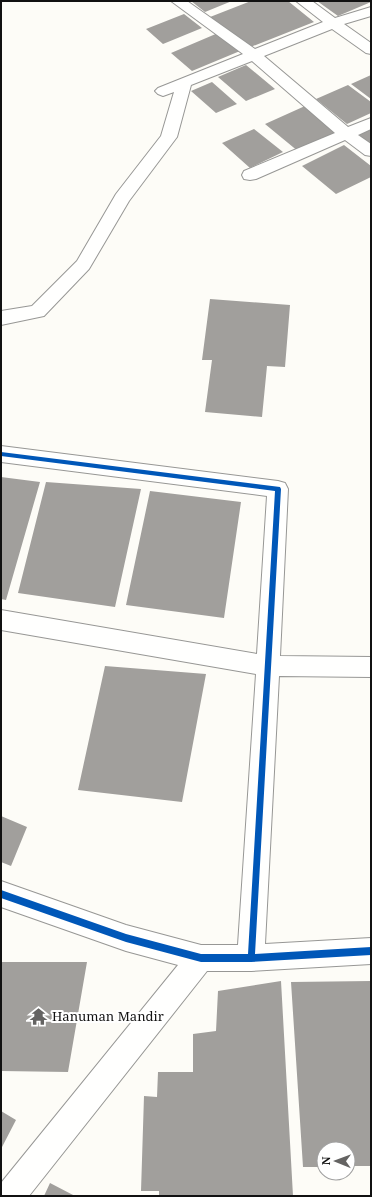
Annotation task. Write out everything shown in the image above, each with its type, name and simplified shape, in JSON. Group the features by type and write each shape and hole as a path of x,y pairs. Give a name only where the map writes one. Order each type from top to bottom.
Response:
{"street":[{"path":"178,1 254,55 346,134 371,151"},
{"path":"303,1 371,50"},
{"path":"163,91 333,23 371,11"},
{"path":"1,318 38,311 83,265 122,198 169,137 184,82"},
{"path":"250,175 371,123"},
{"path":"1,454 278,489 251,958"},
{"path":"1,620 268,666 371,667"},
{"path":"1,894 126,938 201,958 251,958 371,951"},
{"path":"10,1196 201,958"}],"building":[{"path":"191,1 232,1 205,12"},
{"path":"251,1 288,1 314,22 248,48 210,17"},
{"path":"317,1 371,1 371,2 338,16"},
{"path":"184,14 202,28 163,44 146,29"},
{"path":"218,33 240,51 192,71 171,53"},
{"path":"246,65 275,89 246,101 218,77"},
{"path":"371,75 371,99 351,84"},
{"path":"212,82 237,104 216,113 191,91"},
{"path":"348,85 371,102 371,113 347,124 316,99"},
{"path":"305,106 339,134 299,152 265,124"},
{"path":"371,128 371,146 356,135"},
{"path":"254,129 283,152 250,168 222,143"},
{"path":"344,145 371,166 371,177 336,194 302,166"},
{"path":"210,299 290,305 285,367 267,366 262,417 205,412 212,360 202,360"},
{"path":"1,477 40,482 6,600 1,599"},
{"path":"46,482 141,489 115,607 18,593"},
{"path":"150,491 241,502 224,618 126,605"},
{"path":"105,666 206,674 182,802 78,790"},
{"path":"1,816 27,827 11,866 1,862"},
{"name":"Hanuman Mandir","path":"1,962 87,962 68,1072 1,1071"},
{"path":"281,981 293,1196 159,1196 159,1191 141,1191 144,1096 157,1097 158,1072 193,1072 193,1034 216,1031 218,991"},
{"path":"371,981 371,1166 356,1166 356,1141 316,1141 316,1167 303,1167 291,982"},
{"path":"1,1111 16,1120 1,1149"},
{"path":"50,1183 75,1196 44,1196"}],"cycle path":[{"path":"1,454 278,489 251,958"},
{"path":"1,894 126,938 201,958 251,958 371,951"}],"place":[{"name":"Hanuman Mandir","path":"39,1016"}]}
